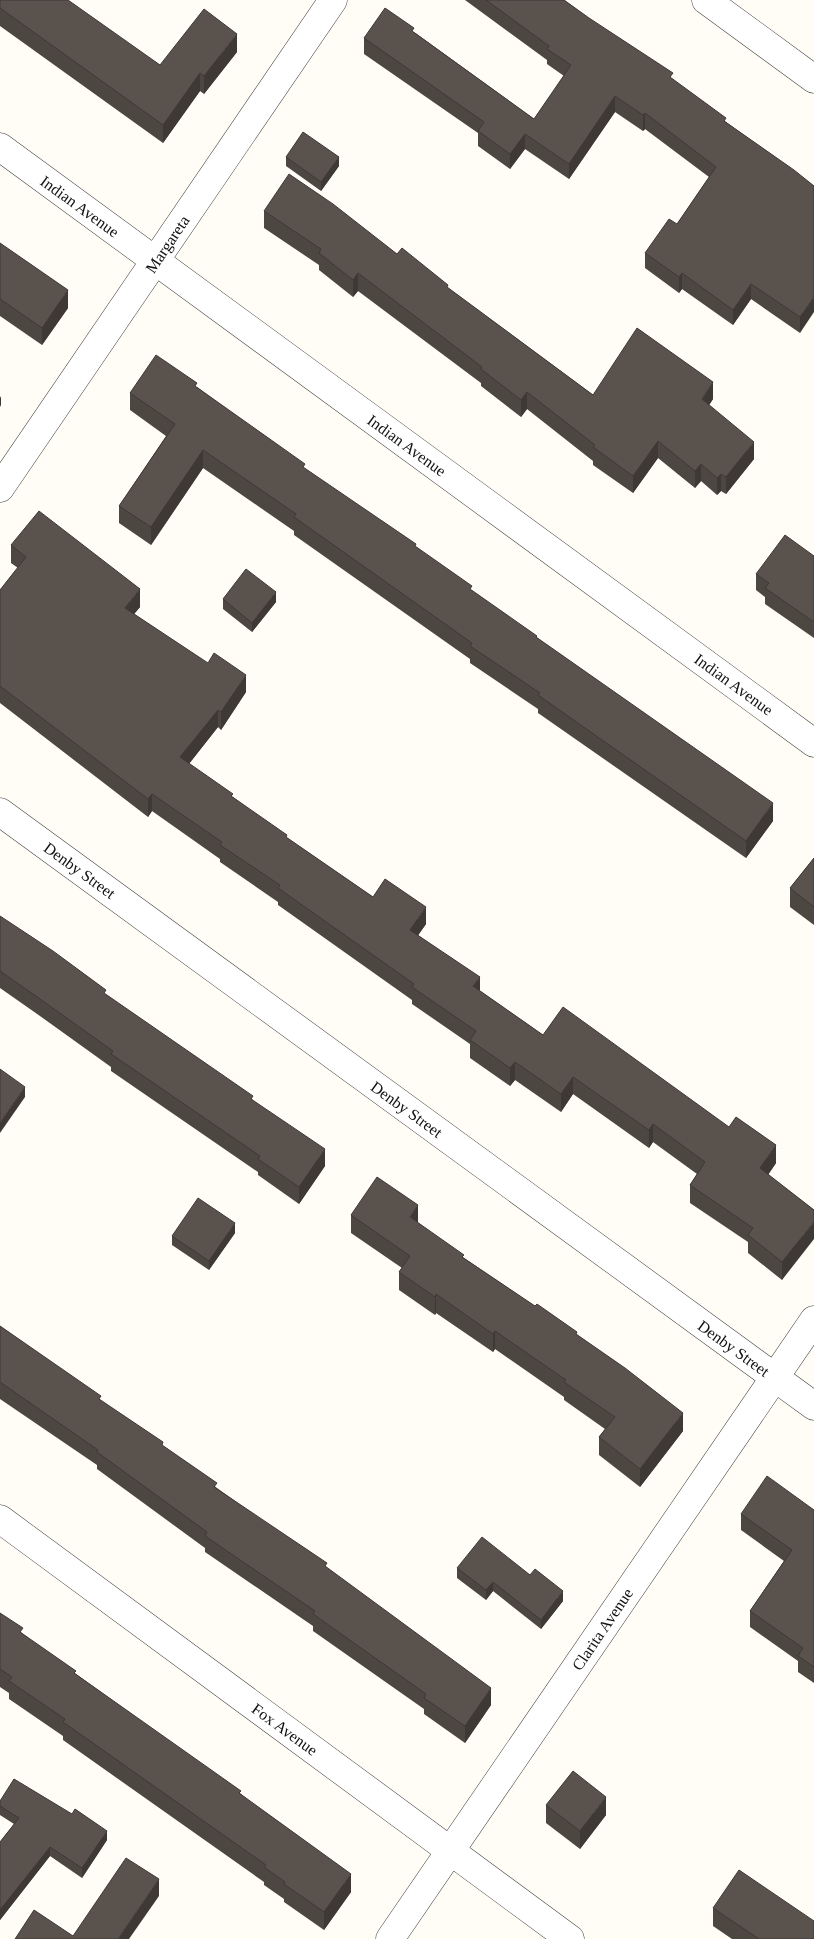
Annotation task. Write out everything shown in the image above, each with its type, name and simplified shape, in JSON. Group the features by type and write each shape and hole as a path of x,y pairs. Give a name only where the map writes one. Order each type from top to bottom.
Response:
{"street":[{"name":"Margareta","path":"0,488 333,0"},
{"path":"706,0 814,79"},
{"name":"Indian Avenue","path":"0,147 814,742"},
{"name":"Denby Street","path":"0,812 814,1406"},
{"name":"Clarita Avenue","path":"390,1939 814,1320"},
{"name":"Fox Avenue","path":"0,1519 570,1939"}],"building":[{"path":"0,0 68,0 160,65 204,9 237,34 204,76 200,73 163,125 0,8"},
{"path":"486,0 564,0 673,73 670,77 726,118 724,121 814,186 814,297 800,317 751,284 733,310 682,273 679,277 645,253 669,219 677,224 716,167 645,113 643,115 615,96 569,164 525,134 510,154 478,131 484,122 364,38 385,8 414,28 412,31 534,119 571,65 547,49 549,46"},
{"path":"303,132 339,157 321,182 286,157"},
{"path":"289,174 333,204 397,254 402,248 448,285 447,287 593,395 637,328 713,382 702,399 754,442 726,477 721,474 717,478 701,464 695,471 658,441 633,476 593,447 595,445 527,392 521,400 481,369 482,367 358,273 353,280 319,253 321,249 264,211"},
{"path":"0,243 68,290 42,328 0,299"},
{"path":"156,355 197,383 195,386 305,464 303,467 416,544 415,546 472,586 470,589 536,637 773,803 746,841 538,695 540,693 470,646 472,643 294,517 296,514 203,450 151,527 119,506 175,424 130,393"},
{"path":"39,511 140,589 125,608 208,663 214,653 246,675 221,712 218,710 180,757 233,794 231,796 287,835 286,837 373,897 385,879 426,907 410,930 480,977 473,986 543,1035 563,1007 729,1127 736,1117 776,1145 760,1168 814,1210 814,1222 782,1262 748,1235 753,1228 690,1185 705,1162 653,1124 649,1130 573,1077 561,1094 515,1062 510,1068 470,1040 476,1031 412,987 414,984 278,888 280,885 220,845 222,842 152,794 148,799 0,686 0,590 26,557 11,545"},
{"path":"785,535 814,556 814,622 765,588 769,583 756,574"},
{"path":"246,569 276,592 252,623 223,599"},
{"path":"814,858 814,907 790,888"},
{"path":"0,916 53,951 106,990 104,993 253,1096 251,1099 325,1149 299,1187 258,1159 260,1156 111,1054 113,1051 0,971"},
{"path":"0,1069 25,1087 0,1123"},
{"path":"377,1177 418,1205 410,1217 464,1255 462,1257 535,1306 537,1304 577,1332 576,1334 625,1368 683,1413 640,1469 599,1437 615,1417 564,1382 566,1380 495,1331 493,1334 436,1294 435,1297 399,1272 410,1256 351,1215"},
{"path":"198,1198 235,1223 209,1261 172,1236"},
{"path":"0,1326 101,1396 99,1399 163,1442 162,1445 217,1483 214,1487 327,1563 325,1566 491,1688 465,1726 424,1698 426,1694 313,1614 315,1611 205,1536 207,1532 97,1452 98,1450 0,1382"},
{"path":"767,1476 814,1510 814,1667 798,1656 803,1648 750,1611 792,1550 741,1514"},
{"path":"482,1537 530,1575 535,1569 563,1591 541,1620 493,1582 486,1590 457,1568"},
{"path":"0,1613 23,1628 20,1632 76,1671 74,1673 241,1791 239,1793 351,1874 324,1912 284,1884 285,1882 264,1867 266,1865 63,1722 65,1719 9,1681 12,1677 0,1669"},
{"path":"573,1771 606,1797 580,1831 546,1805"},
{"path":"14,1779 72,1814 75,1809 107,1831 82,1868 50,1847 0,1910 0,1842 19,1818 0,1806 0,1801"},
{"path":"126,1858 159,1879 118,1939 15,1939 34,1910 73,1936"},
{"path":"739,1870 814,1921 814,1939 759,1939 713,1908"}]}
